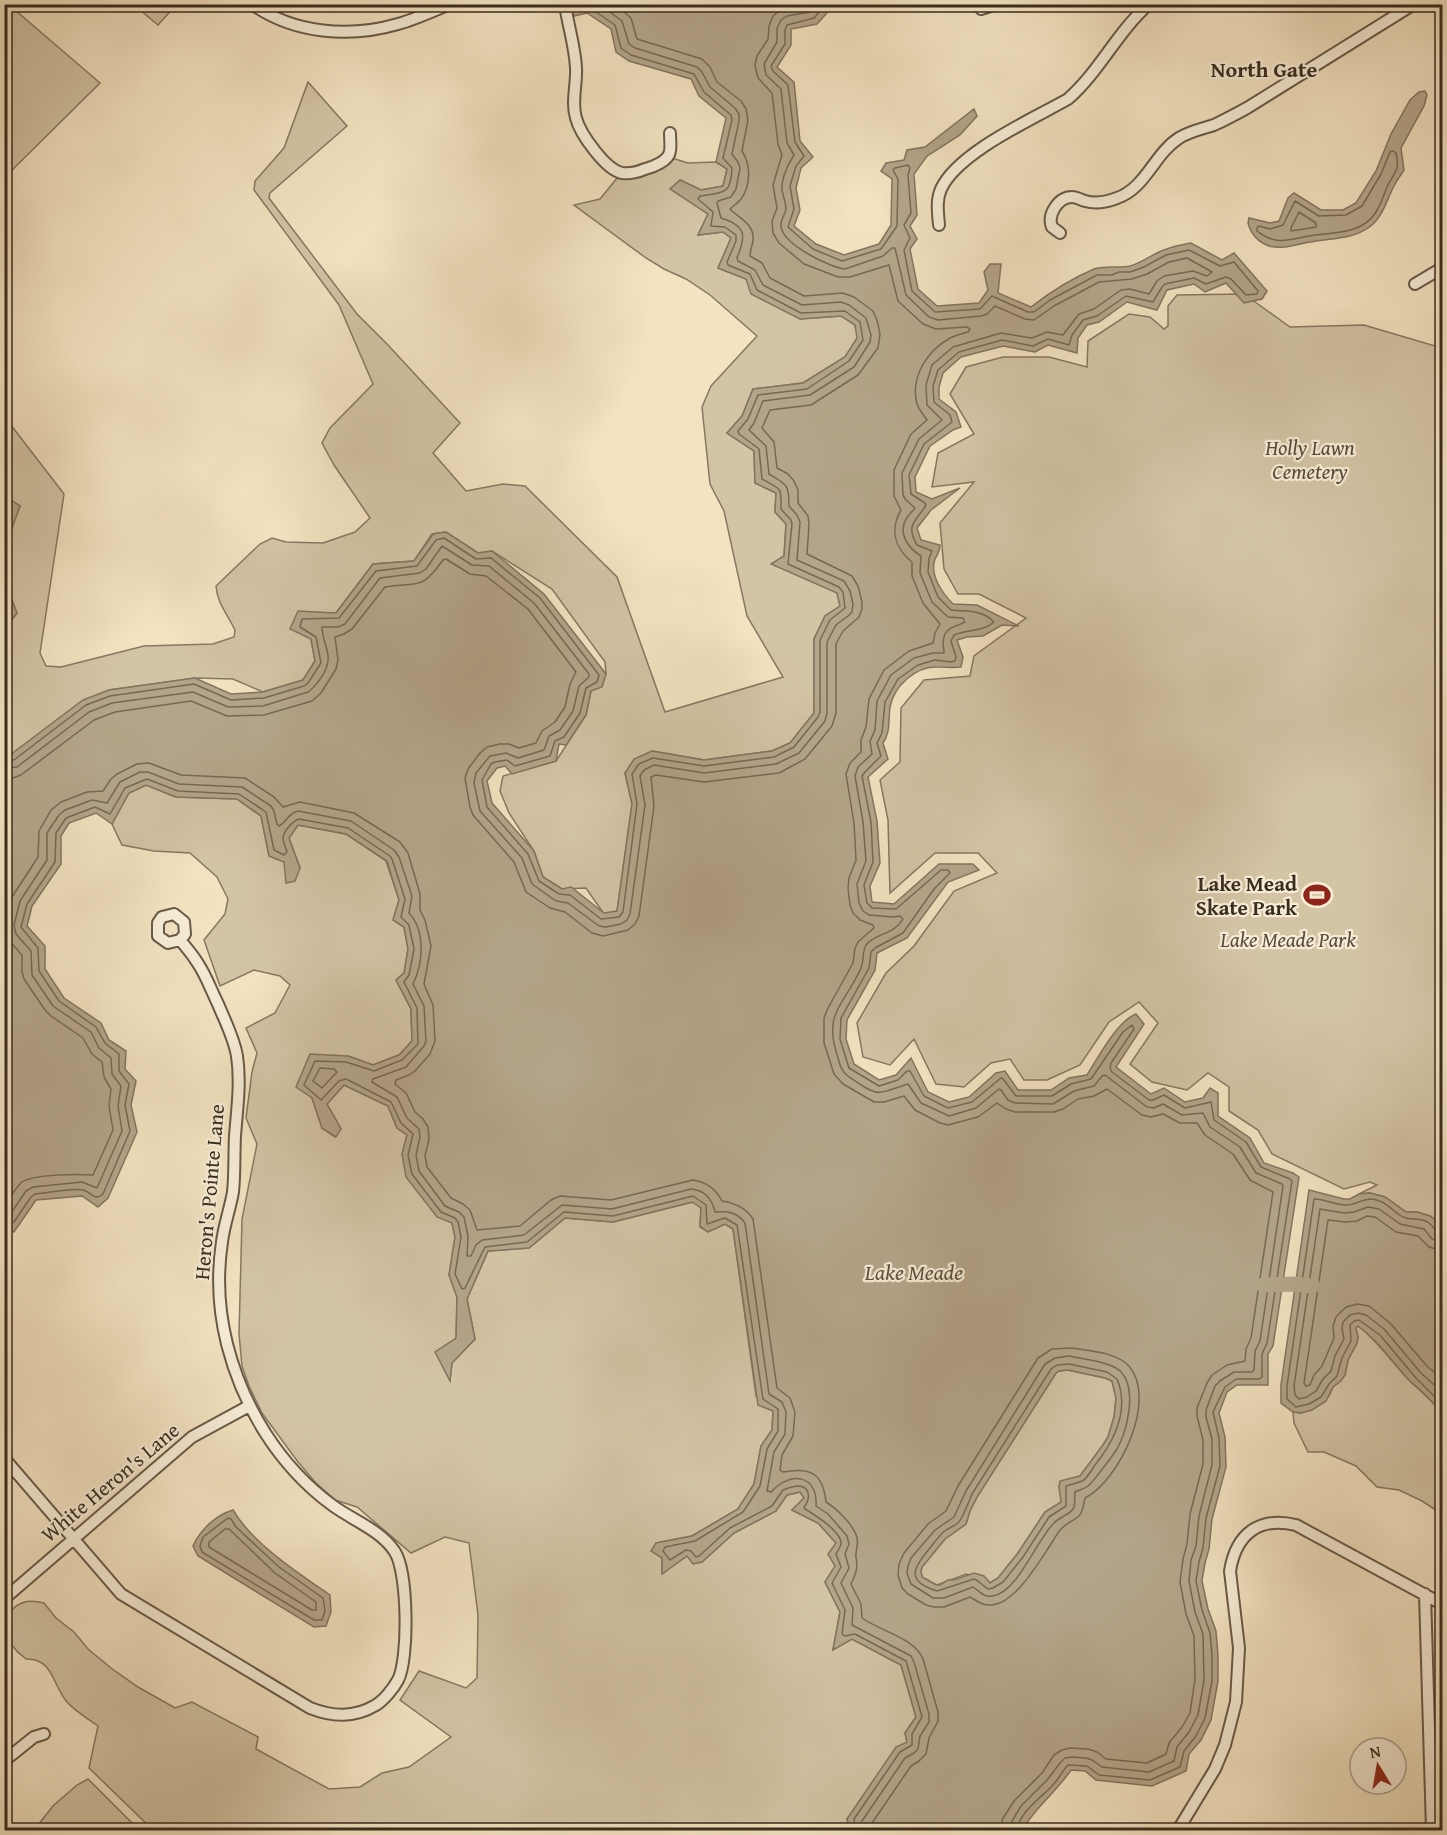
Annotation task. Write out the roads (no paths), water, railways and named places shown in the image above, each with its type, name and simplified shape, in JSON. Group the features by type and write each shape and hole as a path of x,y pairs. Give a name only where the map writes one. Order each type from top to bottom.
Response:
{"street":[{"path":"252,4 277,18 296,25 344,32 380,29 399,24 450,4"},
{"path":"565,4 576,69 575,117 589,141 604,160 611,167 623,173 642,171 668,156 670,133"},
{"path":"981,9 998,4"},
{"path":"939,225 938,198 946,180 954,171 994,141 1073,94 1085,83 1127,28 1149,4"},
{"path":"1060,232 1052,227 1050,219 1060,201 1072,197 1094,203 1126,195 1141,182 1161,154 1179,138 1230,118 1414,4"},
{"path":"1415,284 1443,268"},
{"name":"Heron's Pointe Lane","path":"4,1458 113,1586 133,1603 310,1708 322,1713 347,1716 364,1711 381,1702 398,1681 404,1652 404,1585 401,1564 396,1553 384,1539 333,1506 301,1479 274,1446 249,1406 232,1363 226,1340 220,1281 222,1241 233,1190 237,1056 232,1038 205,975 180,940"},
{"name":"White Heron's Lane","path":"4,1599 192,1437 249,1406"},
{"path":"1178,1830 1215,1769 1228,1737 1238,1686 1239,1648 1230,1571 1237,1546 1249,1533 1266,1524 1286,1522 1296,1525 1443,1604"},
{"path":"1425,1594 1432,1830"},
{"path":"4,1761 34,1737 44,1734"}],"water":[{"name":"Lake Meade","path":"570,5 834,5 817,24 791,29 791,45 777,67 794,82 800,141 813,157 801,168 796,188 800,210 794,226 816,244 844,255 879,244 891,225 892,179 881,171 886,163 904,160 907,150 925,147 974,109 977,116 960,135 927,156 914,174 917,215 910,226 917,239 910,249 918,289 937,306 979,303 988,290 984,272 990,264 1001,264 998,293 1031,307 1061,286 1094,269 1130,266 1167,249 1191,243 1222,260 1234,253 1267,291 1262,299 1244,303 1226,283 1205,292 1194,284 1167,290 1157,310 1127,302 1099,322 1087,325 1078,338 1077,353 1048,345 1035,352 1003,346 961,357 943,373 939,387 939,399 956,412 961,427 930,446 915,477 916,492 932,499 960,488 931,510 917,528 921,540 940,545 934,571 941,590 953,604 977,605 1019,626 1002,625 983,636 957,640 963,657 961,667 921,670 901,685 892,699 888,730 883,743 888,759 868,777 877,821 880,863 870,886 872,902 894,904 939,864 973,864 979,870 948,882 907,938 877,953 875,970 847,1020 846,1039 854,1064 879,1080 896,1075 911,1058 928,1092 949,1102 969,1097 996,1073 1005,1071 1018,1090 1051,1090 1069,1078 1087,1075 1115,1032 1136,1014 1144,1024 1116,1067 1151,1094 1164,1088 1185,1102 1203,1098 1210,1088 1218,1093 1218,1116 1250,1138 1264,1163 1299,1177 1273,1346 1268,1354 1268,1385 1237,1385 1227,1392 1219,1413 1225,1437 1226,1467 1212,1519 1209,1549 1202,1581 1216,1631 1218,1655 1218,1681 1211,1720 1201,1740 1189,1754 1186,1771 1152,1786 1096,1780 1085,1771 1071,1770 1022,1830 850,1830 847,1819 896,1747 907,1742 905,1733 916,1717 901,1665 852,1639 833,1650 840,1612 825,1582 835,1566 828,1554 836,1543 818,1523 792,1510 804,1498 800,1492 787,1495 776,1511 734,1533 702,1562 693,1564 687,1556 662,1574 662,1558 651,1551 656,1543 692,1536 738,1509 754,1484 761,1446 772,1430 773,1411 758,1405 733,1229 725,1224 708,1232 700,1226 701,1208 692,1202 613,1222 565,1218 529,1248 488,1251 467,1299 475,1339 452,1363 450,1381 435,1352 456,1338 457,1297 449,1275 455,1237 452,1223 437,1217 406,1177 402,1154 407,1135 397,1128 388,1106 344,1085 327,1104 341,1129 336,1137 322,1128 312,1098 296,1087 310,1054 348,1056 373,1065 399,1055 412,1041 411,1009 396,980 404,973 408,949 404,927 393,920 399,900 387,861 346,834 298,825 289,838 300,868 295,881 286,883 284,862 269,856 261,816 237,799 176,797 146,785 129,793 112,824 96,813 69,823 61,836 61,864 32,906 27,926 45,946 45,969 64,998 101,1023 109,1040 126,1051 125,1069 136,1081 131,1105 137,1132 108,1198 98,1207 82,1196 36,1200 14,1232 5,1226 4,754 10,755 83,700 109,690 195,678 231,694 263,692 303,680 315,661 311,639 290,629 298,611 336,613 373,564 414,561 433,534 446,532 478,553 492,551 544,594 606,674 602,687 591,691 586,715 566,745 559,744 556,761 512,774 505,766 497,768 487,781 492,803 534,851 543,877 562,889 571,887 604,913 617,911 632,804 625,773 634,759 652,751 704,760 772,751 790,743 814,713 814,639 825,616 840,606 837,593 771,564 784,556 786,524 775,512 776,493 755,483 754,451 727,433 742,416 753,389 803,383 845,357 857,338 855,325 841,316 800,319 751,294 746,279 718,268 731,238 723,232 698,235 708,214 670,189 680,180 701,190 723,186 727,169 716,162 726,118 699,96 691,79 629,61 616,52 611,29 587,13 574,16","holes":["1068,1370 1112,1381 1116,1398 1114,1417 1108,1437 1080,1476 1060,1481 1061,1502 1045,1512 998,1578 990,1583 984,1576 974,1573 936,1585 922,1577 922,1567 945,1539 966,1524 977,1497 1056,1373"]},
{"path":"1425,91 1427,95 1424,106 1401,148 1404,170 1381,214 1373,224 1347,237 1285,247 1269,246 1253,234 1248,223 1249,218 1270,223 1279,221 1288,198 1294,193 1321,210 1343,210 1356,203 1376,171 1391,134 1410,100 1419,92"},
{"path":"5,496 20,506 11,531 7,587 17,613 5,628"},
{"path":"1309,1190 1344,1199 1370,1193 1385,1197 1406,1212 1417,1212 1430,1216 1442,1232 1442,1413 1358,1326 1356,1328 1357,1343 1348,1360 1345,1375 1333,1387 1326,1401 1312,1410 1301,1413 1293,1412 1281,1403 1281,1385"},
{"path":"233,1510 252,1535 264,1546 330,1595 331,1612 326,1626 314,1627 198,1556 193,1546 200,1534 215,1519"}],"waterway":[{"path":"1263,1285 1313,1286"}],"place":[{"name":"Lake Mead Skate Park","path":"1317,895"}],"district":[{"name":"North Gate","path":"1264,69"}],"park label":[{"name":"Holly Lawn Cemetery","path":"1310,459"},
{"name":"Lake Meade Park","path":"1288,939"}]}
